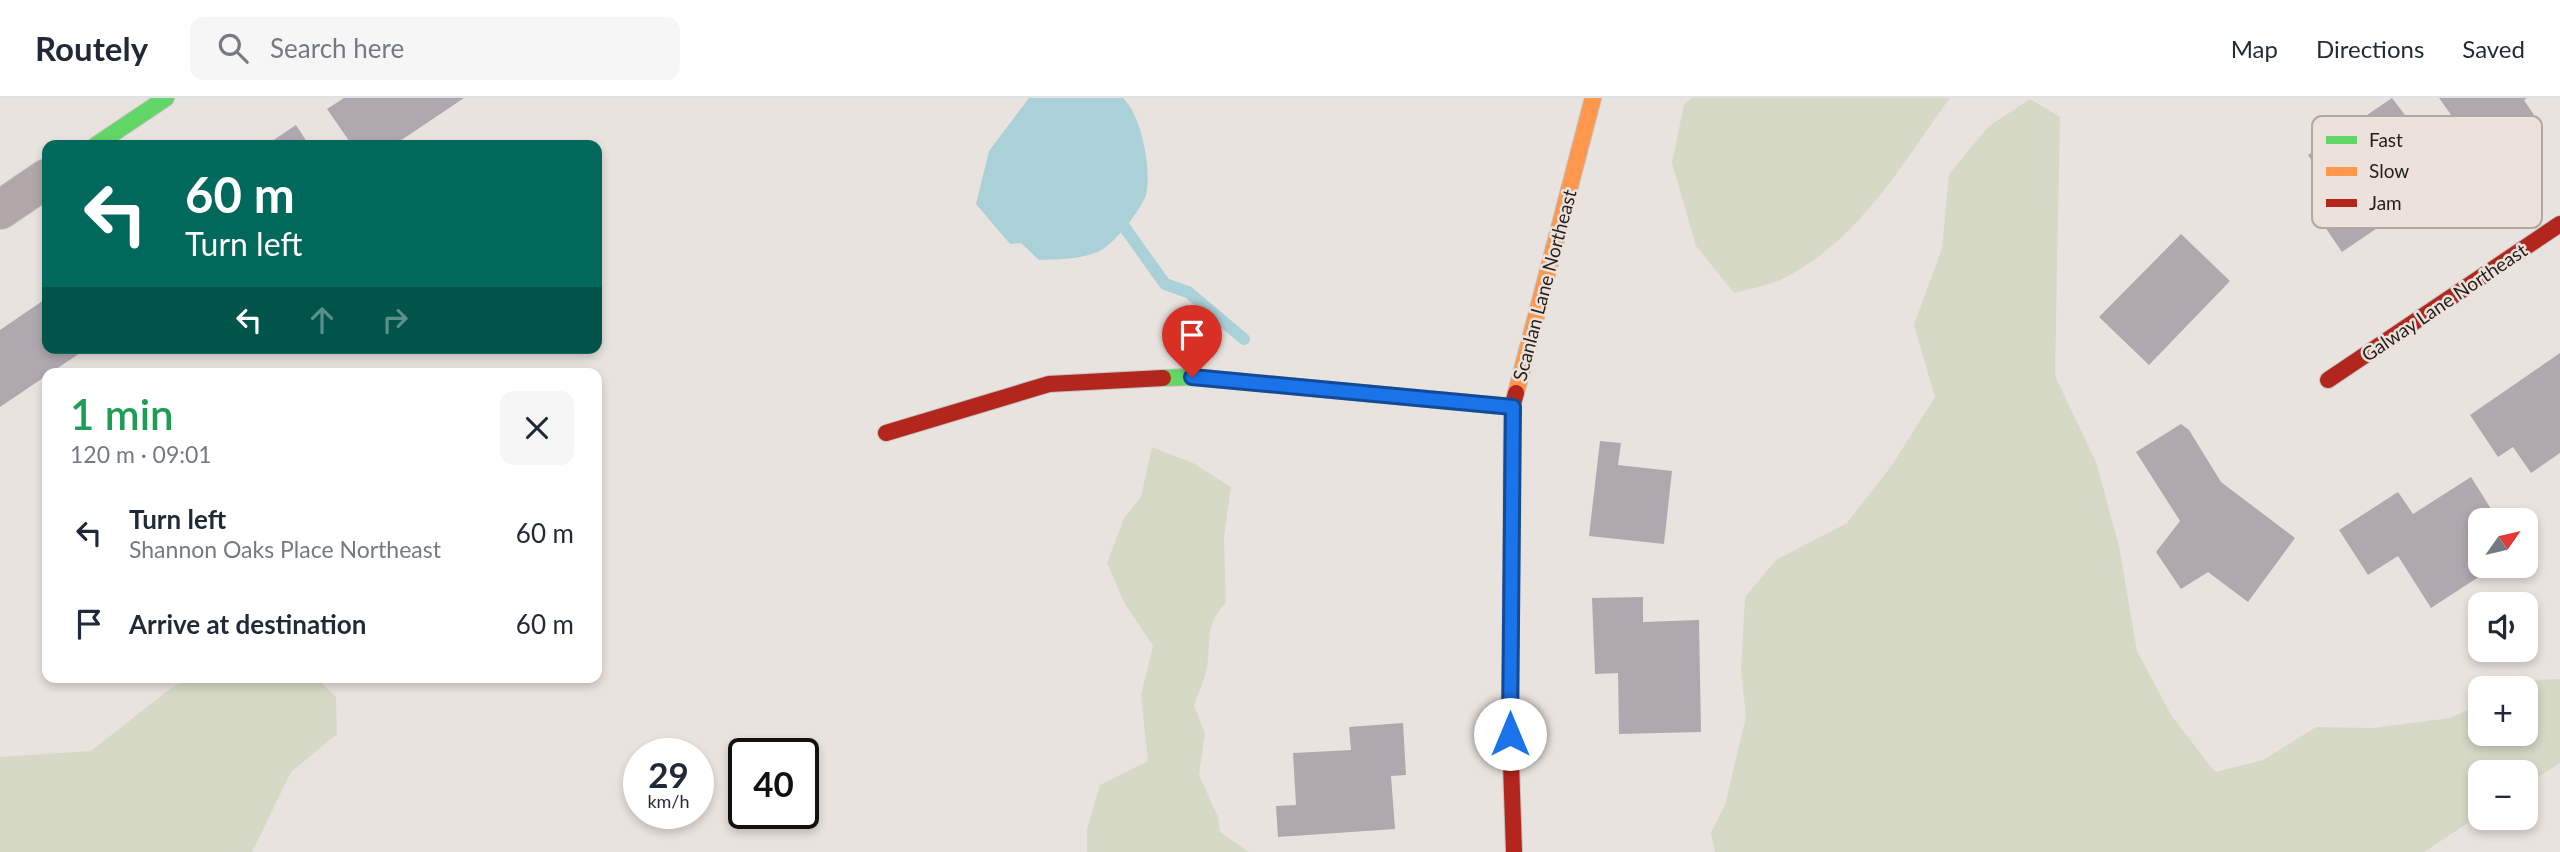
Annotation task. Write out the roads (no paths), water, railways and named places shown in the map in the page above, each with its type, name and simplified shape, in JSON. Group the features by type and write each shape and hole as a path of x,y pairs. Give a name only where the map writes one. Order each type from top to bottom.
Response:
{"street":[{"path":"103,140 166,98"},
{"name":"Scanlan Lane Northeast","path":"1514,852 1510,720 1513,407 1593,98"},
{"path":"0,210 42,181"},
{"name":"Galway Lane Northeast","path":"2328,380 2560,224"},
{"path":"886,433 1049,384 1192,377 1513,407"}],"water":[{"path":"1029,98 1123,98 1130,106 1144,144 1148,172 1146,195 1123,230 1100,251 1074,258 1039,260 1021,243 1010,244 976,204 989,151"}],"waterway":[{"path":"1125,228 1165,284 1188,292 1244,339"}]}
